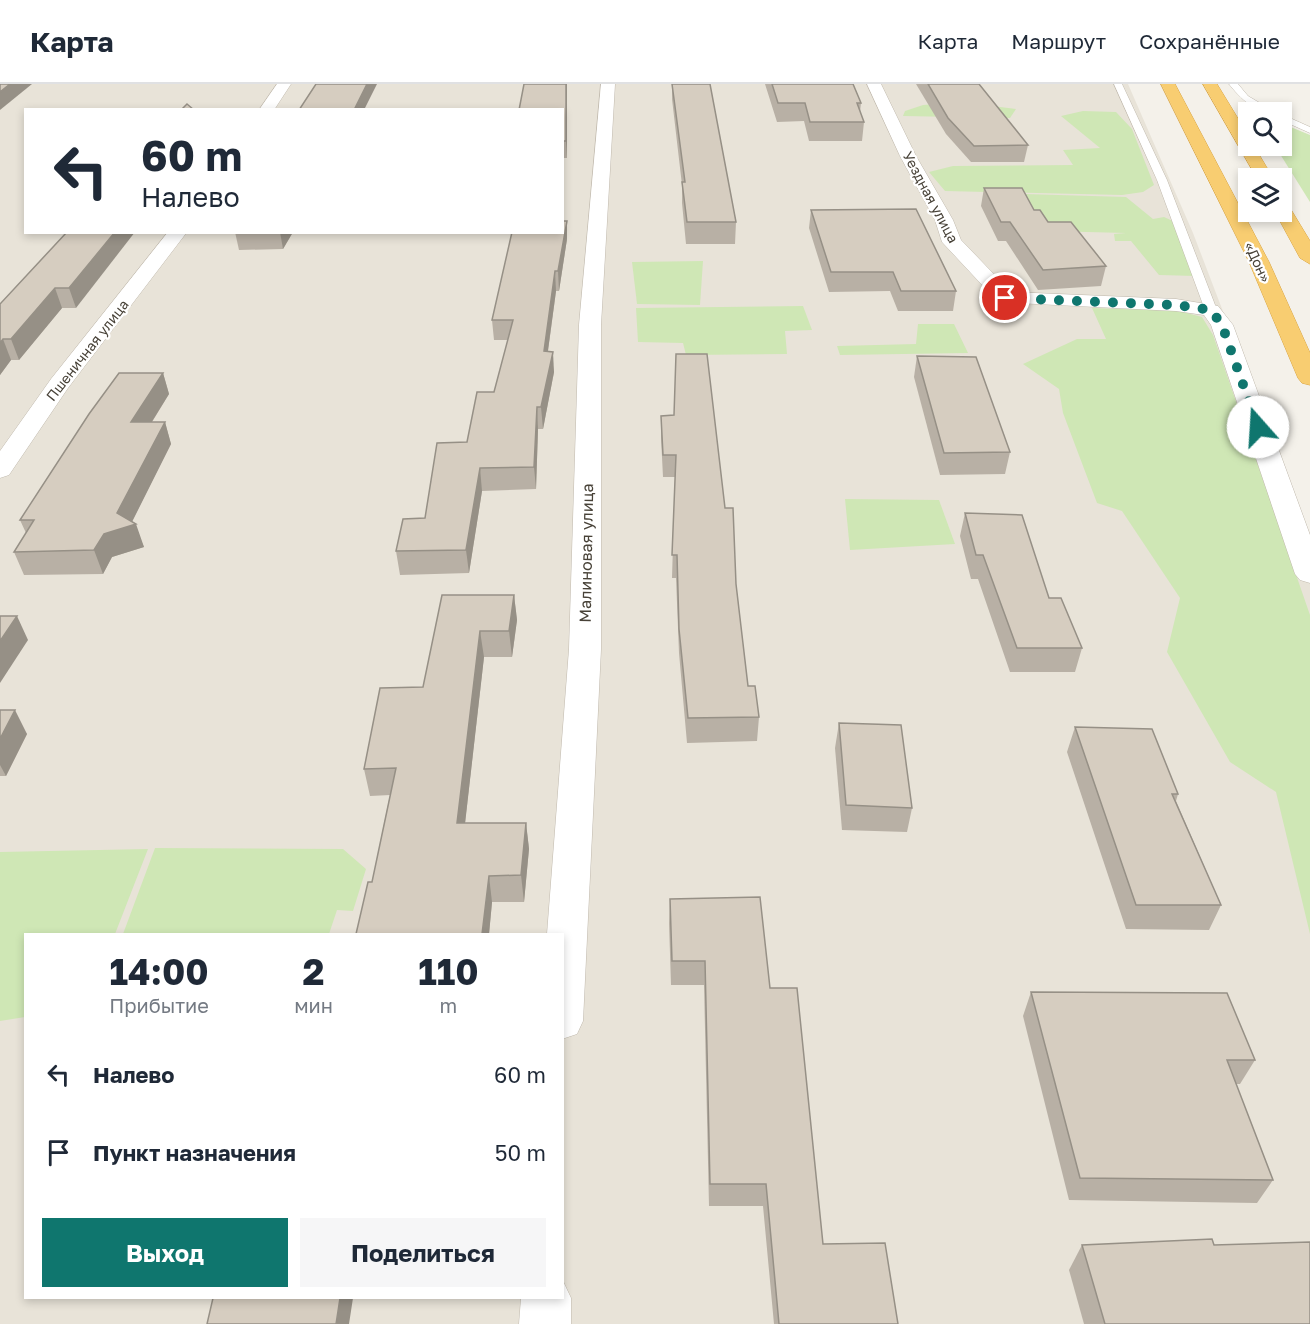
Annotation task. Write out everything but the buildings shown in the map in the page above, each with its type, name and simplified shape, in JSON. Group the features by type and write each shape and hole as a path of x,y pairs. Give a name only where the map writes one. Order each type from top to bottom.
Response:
{"highway":[{"name":"«Дон»","path":"1168,84 1259,262 1310,378"},
{"path":"1210,84 1259,168"},
{"path":"1290,222 1310,258"}],"street":[{"path":"267,108 284,84"},
{"name":"Малиновая улица","path":"564,989 585,649 590,325 608,84"},
{"name":"Уездная улица","path":"874,84 908,156 944,220 952,242 1005,298 1176,305 1211,310"},
{"name":"Пшеничная улица","path":"0,470 59,384 176,234"},
{"path":"1211,310 1222,325 1310,574"},
{"path":"545,1324 546,1299"}],"lane":[{"path":"1118,84 1162,180 1211,310"},
{"path":"1233,84 1245,98 1252,102"},
{"path":"1292,121 1307,127"}],"shaded area":[{"path":"0,84 1128,84 1193,233 1310,539 1310,1324 0,1324"}],"green space":[{"path":"961,102 1016,109 1010,118 903,116 905,111 923,105"},
{"path":"1083,111 1116,112 1132,129 1154,185 1143,192 1122,195 945,191 929,172 953,166 1073,165 1063,150 1100,148 1061,116"},
{"path":"1292,128 1310,135 1310,202 1292,173 1292,168 1289,168 1281,156 1292,156"},
{"path":"1024,194 1126,197 1153,219 1164,217 1175,222 1196,276 1159,275 1131,241 1115,241 1114,234 1126,233 1047,231"},
{"path":"703,261 700,305 637,304 632,262"},
{"path":"803,306 812,330 785,331 787,354 686,355 683,343 638,342 636,308"},
{"path":"1092,308 1179,311 1202,317 1213,335 1310,615 1310,934 1276,792 1230,762 1167,652 1180,598 1122,511 1097,503 1063,413 1059,389 1023,364 1077,339 1106,339"},
{"path":"918,324 954,324 968,353 840,355 837,346 916,344"},
{"path":"845,499 939,500 955,544 850,550"},
{"path":"155,848 343,849 366,869 353,911 337,910 329,933 123,933"},
{"path":"148,849 115,933 24,933 24,1017 0,1021 0,852"}],"route":[{"path":"1005,298 1033,301 1176,305 1211,310 1222,325 1258,427"}]}
